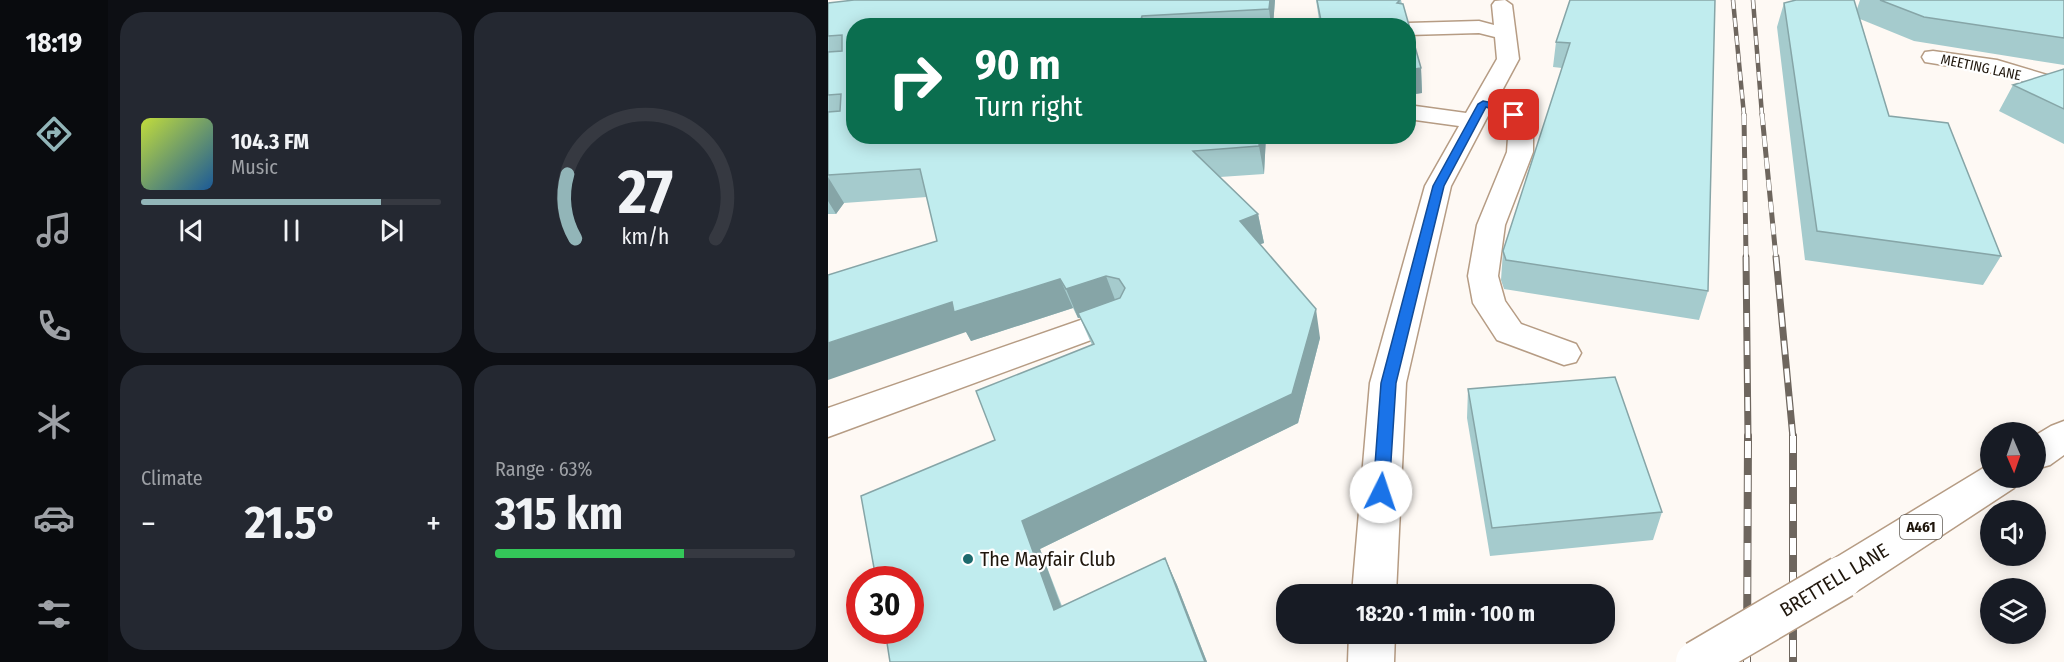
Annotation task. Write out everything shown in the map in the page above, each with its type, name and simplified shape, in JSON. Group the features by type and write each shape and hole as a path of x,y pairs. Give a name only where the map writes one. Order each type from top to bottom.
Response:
{"street":[{"path":"1375,584 1388,383 1438,186 1508,59 1504,19 1479,27 1416,29"},
{"name":"MEETING LANE","path":"1933,57 1997,67 2064,87"},
{"path":"1416,112 1478,112 1499,107 1514,115 1521,124 1520,152 1491,225 1483,276 1489,303 1509,332 1564,353"},
{"path":"828,423 1118,318"},
{"path":"2046,448 2064,436"},
{"name":"BRETTELL LANE","path":"1697,662 1842,577 1983,488"},
{"path":"1371,662 1372,644"}],"building":[{"path":"854,0 1270,0 1269,9 1142,16 1141,18 846,18 846,144 1259,144 1259,146 1193,151 1258,214 1240,221 1316,309 1292,394 1022,521 1054,610 1165,558 1205,662 890,662 887,644 924,644 924,566 874,566 861,496 995,440 976,391 1094,344 1078,313 1120,298 1125,288 1119,279 1106,276 1066,289 1060,279 954,312 952,302 828,343 828,275 937,241 920,169 828,175 828,112 840,111 841,94 828,95 828,52 842,51 842,35 828,36 828,3"},
{"path":"1317,0 1400,0 1397,3 1403,4 1407,18 1320,18"},
{"path":"1570,0 1715,0 1708,291 1506,260 1503,251 1570,43 1556,42"},
{"path":"1796,0 1854,0 1889,116 1948,123 2001,256 1817,231 1784,3"},
{"path":"1880,0 2064,0 2064,38 1924,17"},
{"path":"1416,50 1421,68 1416,69"},
{"path":"2064,69 2064,109 2013,85"},
{"path":"1615,377 1662,512 1492,528 1468,389"}],"railway":[{"path":"1733,0 1744,115"},
{"path":"1753,0 1762,115"},
{"path":"1744,114 1746,258"},
{"path":"1762,114 1776,258"},
{"path":"1746,257 1748,437"},
{"path":"1776,257 1793,438"},
{"path":"1747,662 1748,437"},
{"path":"1793,438 1793,662"}],"place":[{"name":"The Mayfair Club","path":"968,559"}],"route":[{"path":"1381,492 1388,383 1438,186 1483,104 1499,107 1514,115"}]}
